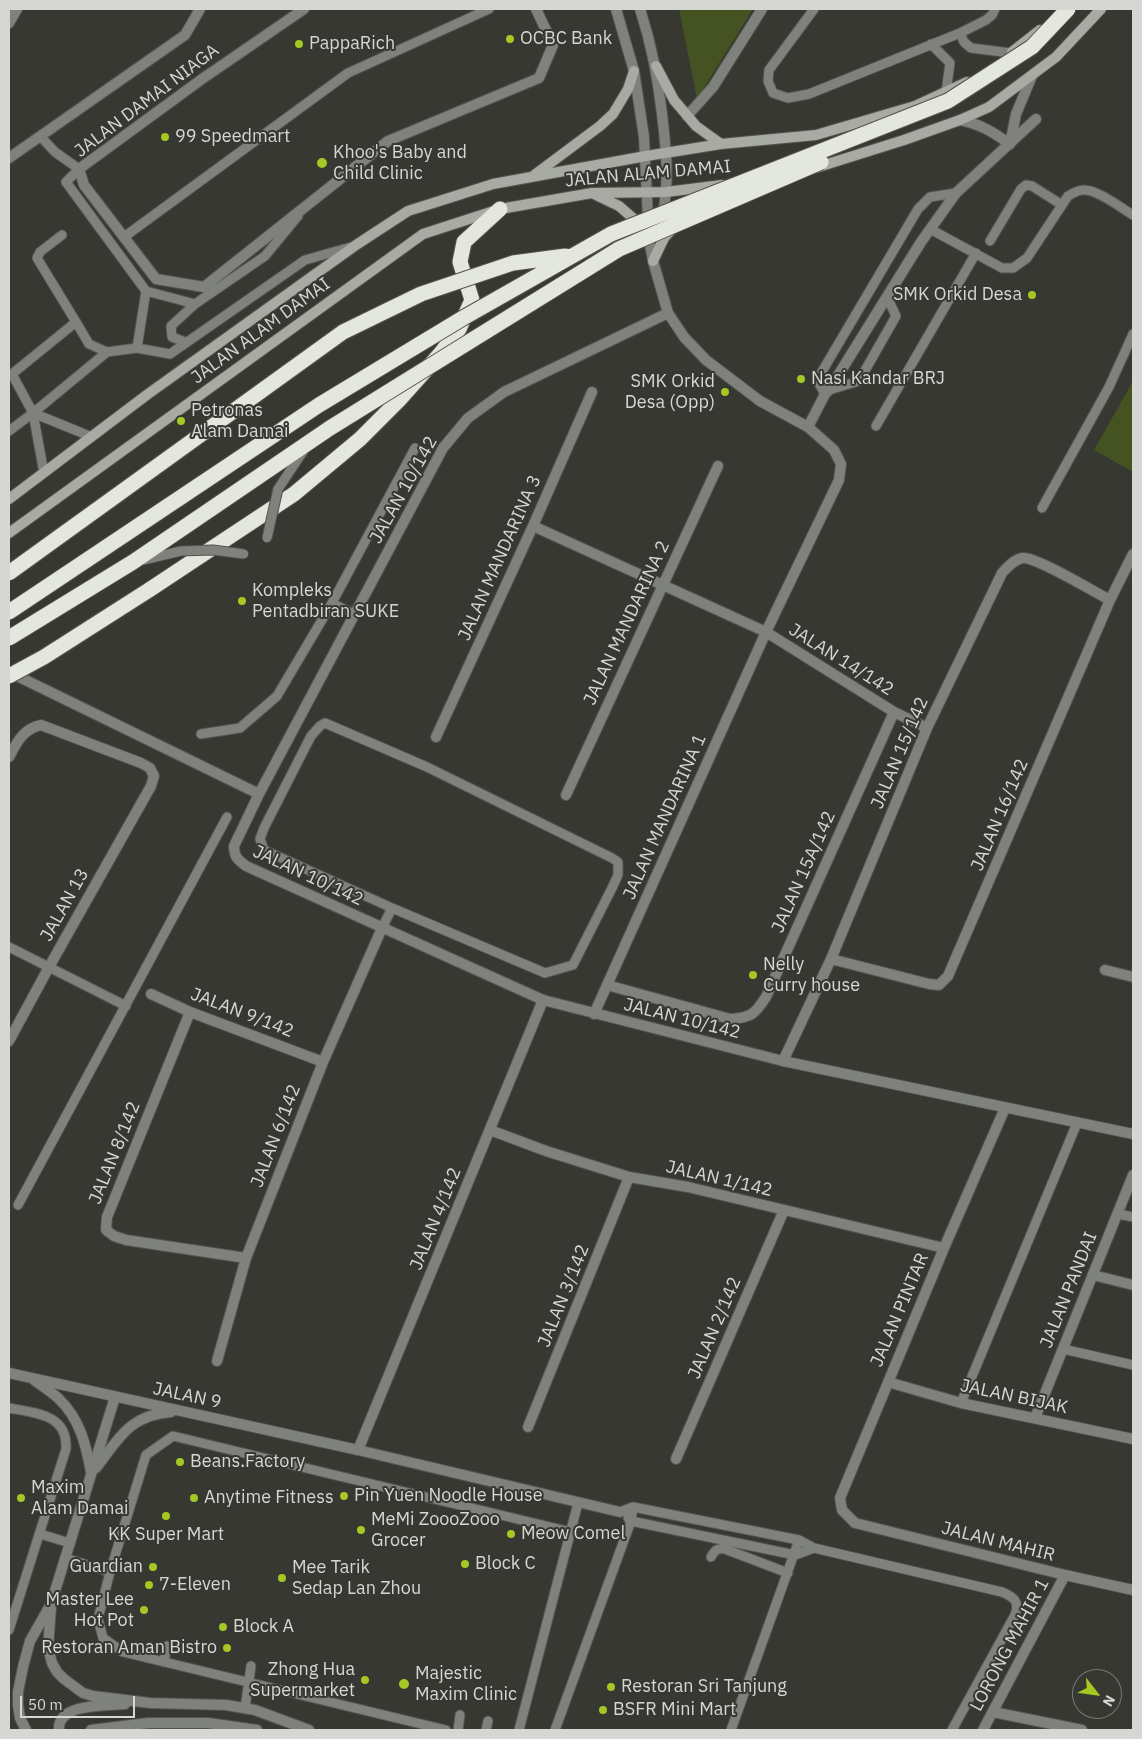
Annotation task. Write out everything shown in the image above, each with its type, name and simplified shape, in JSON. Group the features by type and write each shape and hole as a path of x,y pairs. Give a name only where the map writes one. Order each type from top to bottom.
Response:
{"highway":[{"path":"9,612 319,405 463,318 611,234 948,101 1032,47 1066,9"},
{"path":"9,638 133,562 310,441 620,248 954,105 1036,51 1076,9"},
{"path":"9,676 44,657 294,494 360,439 399,400 441,353 459,329 472,300 460,262 464,242 500,209"},
{"path":"9,572 343,332 422,294 513,263 620,248"}],"main road":[{"name":"JALAN ALAM DAMAI","path":"9,499 92,436 356,245 408,211 493,184 667,152 721,144 816,135 850,126 915,106 977,76 1011,53 1066,9"},
{"name":"JALAN ALAM DAMAI","path":"9,533 423,234 500,209 592,193 666,192 715,186 820,167 960,120 990,107 1056,57 1101,9"},
{"path":"656,66 674,100 687,116 696,126 721,144"},
{"path":"530,178 600,126 613,114 628,89 634,71"},
{"path":"653,261 664,238 715,186"},
{"path":"592,193 619,206 648,232"}],"street":[{"path":"9,23 17,9"},
{"path":"9,158 184,35 200,9"},
{"name":"JALAN DAMAI NIAGA","path":"304,9 202,79 79,169 84,185 156,279 204,287 388,141 539,78 553,45 536,9"},
{"name":"JALAN MANDARINA 1","path":"594,1014 766,632 839,480 841,464 834,450 808,427 760,401 706,360 684,337 668,313 653,261 648,232 646,156 634,71 616,9"},
{"name":"JALAN MANDARINA 1","path":"640,9 651,42 656,66 667,152 666,192 653,261"},
{"path":"687,116 713,88 762,9"},
{"path":"1010,144 1016,114 1032,76"},
{"path":"808,427 827,392 930,229 956,193 1036,119"},
{"path":"960,120 991,130 1010,144"},
{"name":"JALAN 10/142","path":"668,313 504,392 468,418 443,448 259,794 234,846 234,855 238,861 246,866 543,1000 783,1061 1133,1134"},
{"name":"JALAN MANDARINA 3","path":"436,737 592,392"},
{"name":"JALAN MANDARINA 2","path":"566,795 718,466"},
{"path":"533,526 766,632"},
{"name":"JALAN 16/142","path":"831,959 939,986 948,976 1110,600 1133,554"},
{"name":"JALAN 15/142","path":"783,1061 831,959 927,728 1002,573 1012,562 1023,558 1037,561 1110,600"},
{"name":"JALAN 14/142","path":"766,632 894,712 927,728"},
{"path":"9,672 259,794"},
{"name":"JALAN 15A/142","path":"607,985 730,1019 745,1019 757,1011 766,997 894,712"},
{"name":"JALAN 13","path":"9,758 20,737 31,727 41,725 141,763 150,768 154,776 151,786 9,1041"},
{"name":"JALAN 6/142","path":"217,1361 246,1258 323,1062 382,928"},
{"path":"1106,970 1133,977"},
{"name":"JALAN 9/142","path":"150,994 190,1012 323,1062"},
{"name":"JALAN 4/142","path":"358,1450 543,1000"},
{"name":"JALAN 8/142","path":"190,1012 107,1217 106,1230 114,1236 126,1240 246,1258"},
{"name":"JALAN PINTAR","path":"855,1523 842,1510 840,1498 944,1248 1005,1108"},
{"name":"JALAN 1/142","path":"490,1130 546,1151 629,1177 688,1187 944,1248"},
{"name":"JALAN PANDAI","path":"1036,1418 1133,1175"},
{"name":"JALAN 3/142","path":"528,1426 629,1177"},
{"name":"JALAN 2/142","path":"676,1460 784,1210"},
{"path":"1093,1275 1133,1285"},
{"name":"JALAN 9","path":"9,1373 358,1450 620,1512"},
{"path":"32,1378 59,1399 75,1420 86,1443 91,1474"},
{"name":"JALAN BIJAK","path":"888,1382 961,1403 1133,1439"},
{"path":"26,1730 20,1718 18,1705 22,1667 30,1641 51,1604 116,1397"},
{"path":"91,1474 126,1429 139,1419 156,1413 182,1411"},
{"name":"JALAN MAHIR","path":"855,1523 1133,1590"},
{"name":"LORONG MAHIR 1","path":"983,1730 1065,1575"},
{"path":"51,1604 48,1648 57,1672 64,1680 83,1693 93,1696 150,1702 226,1704 245,1708 309,1730"},
{"path":"59,1730 59,1724 64,1715 74,1710 88,1707 150,1702"},
{"path":"993,1712 1082,1730"},
{"path":"91,1730 148,1723 208,1723 257,1730"}],"lane":[{"path":"124,237 348,73 489,9"},
{"path":"814,9 769,70 768,81 773,93 788,98 809,94 960,33 986,20 995,9"},
{"path":"960,33 964,42 971,48 1011,53"},
{"path":"931,44 950,63 946,92"},
{"path":"41,137 55,152 79,169 66,182 146,291 195,304"},
{"path":"990,241 1021,189 1026,185 1032,186 1062,205"},
{"path":"930,229 1002,268 1014,268 1027,258 1068,196 1075,192 1084,190 1093,192 1133,215"},
{"path":"887,297 896,316 859,381 827,392 816,380 918,209 930,197 956,193"},
{"path":"185,342 172,337 171,326 195,304 266,256 304,208"},
{"path":"62,235 40,252 38,258 89,344 107,352 137,348 170,354 305,260 356,245"},
{"path":"876,426 976,253"},
{"path":"137,348 146,291"},
{"path":"44,473 33,413 11,372 76,322"},
{"path":"1042,508 1109,387 1133,334"},
{"path":"9,431 107,352"},
{"path":"33,413 92,436"},
{"path":"267,538 278,489 310,441"},
{"path":"201,734 240,728 277,696 332,603 415,448"},
{"path":"133,562 181,551 213,550 244,554"},
{"path":"332,603 355,615"},
{"path":"325,723 427,767 618,862 618,875 573,965 546,973 392,908 264,850 260,839 311,736 325,723"},
{"path":"18,1205 227,816"},
{"path":"382,928 392,908"},
{"path":"9,947 126,1006"},
{"path":"961,1403 1077,1122"},
{"path":"1118,1214 1133,1217"},
{"path":"1063,1349 1133,1365"},
{"path":"9,1408 49,1417 62,1429 67,1439 66,1449 9,1630"},
{"path":"446,1730 123,1652 103,1638 98,1619 110,1572 146,1455 173,1436 227,1452 301,1470 571,1532"},
{"path":"519,1730 578,1503"},
{"path":"555,1730 631,1521 633,1507"},
{"path":"814,1548 795,1555 631,1521 620,1512 633,1507 799,1540 814,1548 1013,1596 1017,1609 952,1730"},
{"path":"40,1534 70,1543"},
{"path":"731,1730 799,1540"},
{"path":"711,1557 720,1548 725,1549 788,1573"},
{"path":"65,1558 110,1572"},
{"path":"164,1662 168,1646"},
{"path":"245,1708 251,1666"},
{"path":"458,1730 460,1715"}],"green space":[{"path":"679,9 753,9 697,99"},
{"path":"1133,381 1133,472 1094,450"}],"place":[{"name":"OCBC Bank","path":"510,39"},
{"name":"PappaRich","path":"299,44"},
{"name":"99 Speedmart","path":"165,137"},
{"name":"Khoo's Baby and Child Clinic","path":"322,163"},
{"name":"SMK Orkid Desa","path":"1032,295"},
{"name":"Nasi Kandar BRJ","path":"801,379"},
{"name":"SMK Orkid Desa (Opp)","path":"725,392"},
{"name":"Petronas Alam Damai","path":"181,421"},
{"name":"Kompleks Pentadbiran SUKE","path":"242,601"},
{"name":"Nelly Curry house","path":"753,975"},
{"name":"Beans.Factory","path":"180,1462"},
{"name":"Pin Yuen Noodle House","path":"344,1496"},
{"name":"Maxim Alam Damai","path":"21,1498"},
{"name":"Anytime Fitness","path":"194,1498"},
{"name":"KK Super Mart","path":"166,1516"},
{"name":"MeMi ZoooZooo Grocer","path":"361,1530"},
{"name":"Meow Comel","path":"511,1534"},
{"name":"Block C","path":"465,1564"},
{"name":"Guardian","path":"153,1567"},
{"name":"Mee Tarik Sedap Lan Zhou","path":"282,1578"},
{"name":"7-Eleven","path":"149,1585"},
{"name":"Master Lee Hot Pot","path":"144,1610"},
{"name":"Block A","path":"223,1627"},
{"name":"Restoran Aman Bistro","path":"227,1648"},
{"name":"Zhong Hua Supermarket","path":"365,1680"},
{"name":"Majestic Maxim Clinic","path":"404,1684"},
{"name":"Restoran Sri Tanjung","path":"611,1687"},
{"name":"BSFR Mini Mart","path":"603,1710"}]}
